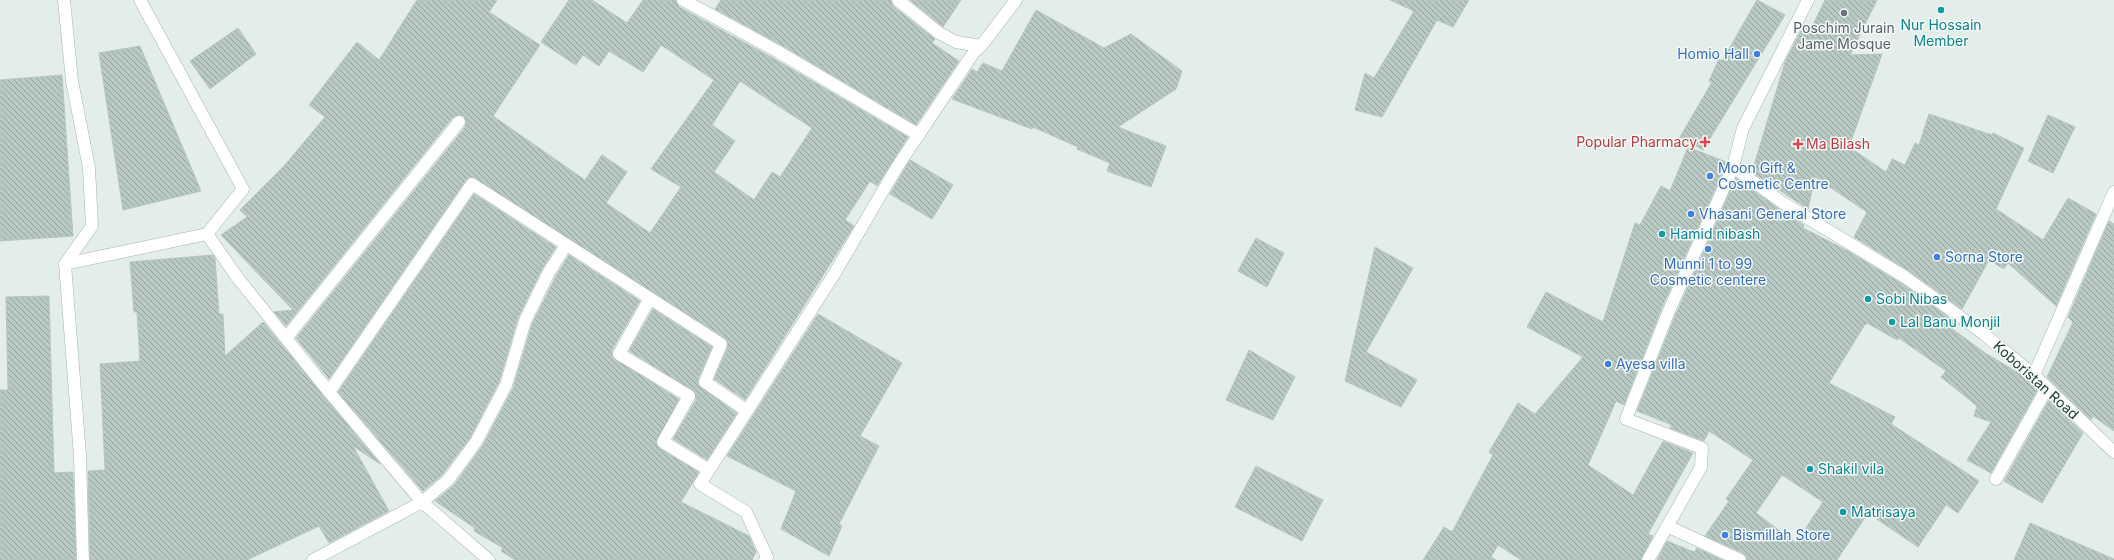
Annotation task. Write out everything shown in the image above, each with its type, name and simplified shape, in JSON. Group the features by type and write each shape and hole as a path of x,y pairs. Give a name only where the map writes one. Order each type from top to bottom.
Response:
{"street":[{"path":"64,0 72,81 89,168 92,226 65,264 80,456 83,560"},
{"path":"65,264 207,234 243,189 140,0"},
{"path":"683,0 777,51 920,135"},
{"path":"898,0 939,33 956,42 981,46"},
{"path":"765,560 767,557 746,512 700,484 836,271 897,167 920,135 974,52 981,46 1016,0"},
{"path":"1648,560 1701,467 1702,448 1626,419 1668,313 1733,168 1743,128 1808,0"},
{"path":"286,338 459,122"},
{"name":"Koboristan Road","path":"1733,168 1783,203 1904,277 1984,334 2034,375 2114,452"},
{"path":"329,392 472,184 721,344 705,382 747,410"},
{"path":"2034,375 2114,192"},
{"path":"207,234 237,277 329,392 422,502 489,560"},
{"path":"313,560 422,502 448,480 476,442 506,385 525,321 549,272 566,245"},
{"path":"650,298 619,354 689,396 663,442 709,470"},
{"path":"1996,479 2047,388"},
{"path":"1667,526 1740,560"}],"building":[{"path":"417,0 497,0 489,12 540,45 493,116 585,180 602,155 627,172 606,203 650,233 681,187 651,169 714,80 661,45 643,72 609,51 599,66 583,55 576,65 541,42 569,0 592,0 627,23 643,0 676,0 679,7 773,58 908,137 877,186 870,181 845,220 854,226 745,400 714,379 728,347 725,338 472,177 466,180 329,379 296,338 465,127 466,123 464,116 460,115 453,117 286,326 274,312 293,310 221,235 247,217 240,210 284,166 325,117 309,105 357,42 379,60","holes":["740,81 812,128 780,177 772,172 754,200 714,172 735,141 712,125"]},
{"path":"721,0 891,0 893,6 935,39 932,43 959,61 916,125 781,45 715,9"},
{"path":"910,0 961,0 943,27"},
{"path":"1390,0 1469,0 1453,27 1437,20 1382,117 1355,110 1365,73 1374,78 1414,11"},
{"path":"1757,0 1785,15 1703,150 1680,137 1712,82 1709,81 1719,59 1722,61"},
{"path":"1825,0 1877,0 1850,55 1882,54 1849,147 1886,172 1892,159 1905,165 1915,143 1919,145 1929,114 1992,135 1993,133 2024,148 1996,209 2043,240 2068,198 2096,214 2056,306 2008,263 2004,269 1989,260 1962,309 1909,271 1854,237 1867,212 1815,177 1808,209 1752,172 1785,62 1804,25 1811,29"},
{"path":"1036,10 1104,48 1131,34 1182,71 1176,89 1118,127 1166,146 1151,187 1107,171 1110,163 1077,149 1078,147 1033,127 1032,129 952,99 972,69 977,72 983,63 1002,71"},
{"path":"238,28 256,54 210,89 190,61"},
{"path":"140,46 201,191 123,210 99,53"},
{"path":"62,75 73,236 0,241 0,80"},
{"path":"2048,115 2075,127 2053,173 2028,161"},
{"path":"1688,147 1726,162 1726,165 1661,310 1624,405 1616,401 1588,465 1633,495 1663,441 1693,453 1648,534 1653,536 1641,560 1521,560 1498,545 1491,557 1496,560 1423,560 1444,527 1452,532 1493,455 1489,452 1518,403 1535,414 1583,357 1527,327 1546,292 1603,322 1635,223 1640,225 1661,186 1670,191"},
{"path":"910,160 953,185 932,219 890,194"},
{"path":"1736,178 1804,225 1803,228 1848,251 1901,283 1955,322 1951,328 1985,353 2022,375 2038,389 1991,473 1967,460 1991,422 1974,416 1977,406 1941,377 1946,371 1899,338 1897,340 1867,323 1829,383 1895,417 1891,424 1979,481 1958,513 1946,505 1918,547 1868,513 1837,560 1747,560 1743,553 1705,536 1729,501 1726,499 1753,460 1709,431 1704,441 1670,428 1672,425 1637,411 1675,316","holes":["1782,475 1823,502 1796,543 1756,513"]},
{"path":"474,194 556,247 542,269 518,318 499,382 470,438 442,475 423,491 338,392"},
{"path":"2109,221 2114,224 2114,431 2093,416 2091,420 2047,377 2073,322 2068,317"},
{"path":"1256,238 1284,253 1267,287 1238,271"},
{"path":"1375,247 1413,268 1366,352 1417,380 1401,407 1345,381"},
{"path":"213,255 215,258 219,314 223,314 225,356 263,322 380,464 353,446 389,511 329,543 319,526 247,560 90,560 88,471 105,470 100,364 140,361 137,312 134,312 130,262"},
{"path":"569,255 640,301 612,350 612,357 679,399 656,442 659,448 699,472 681,502 749,536 756,552 752,560 515,560 501,551 503,548 474,531 475,528 435,501 454,485 483,445 513,388 532,324 556,276"},
{"path":"49,296 54,473 73,472 76,560 0,560 0,390 8,390 6,297"},
{"path":"653,309 712,347 698,379 698,385 737,413 707,460 673,439 696,400 695,392 629,351"},
{"path":"818,314 902,363 860,436 879,446 839,524 842,526 829,556 781,529 796,491 727,456"},
{"path":"1249,350 1295,377 1273,420 1226,400"},
{"path":"2049,400 2083,433 2042,503 2004,481"},
{"path":"1256,466 1323,500 1302,541 1235,507"},
{"path":"2030,523 2114,559 2114,560 2014,560"},
{"path":"1667,541 1694,552 1697,548 1722,560 1657,560"}],"place":[{"name":"Nur Hossain Member","path":"1941,10"},
{"name":"Poschim Jurain Jame Mosque","path":"1844,13"},
{"name":"Homio Hall","path":"1757,54"},
{"name":"Popular Pharmacy","path":"1705,142"},
{"name":"Ma Bilash","path":"1798,144"},
{"name":"Moon Gift & Cosmetic Centre","path":"1710,176"},
{"name":"Vhasani General Store","path":"1691,214"},
{"name":"Hamid nibash","path":"1662,234"},
{"name":"Munni 1 to 99 Cosmetic centere","path":"1708,249"},
{"name":"Sorna Store","path":"1937,257"},
{"name":"Sobi Nibas","path":"1868,299"},
{"name":"Lal Banu Monjil","path":"1892,322"},
{"name":"Ayesa villa","path":"1608,364"},
{"name":"Shakil vila","path":"1810,469"},
{"name":"Matrisaya","path":"1843,512"},
{"name":"Bismillah Store","path":"1725,535"}]}
